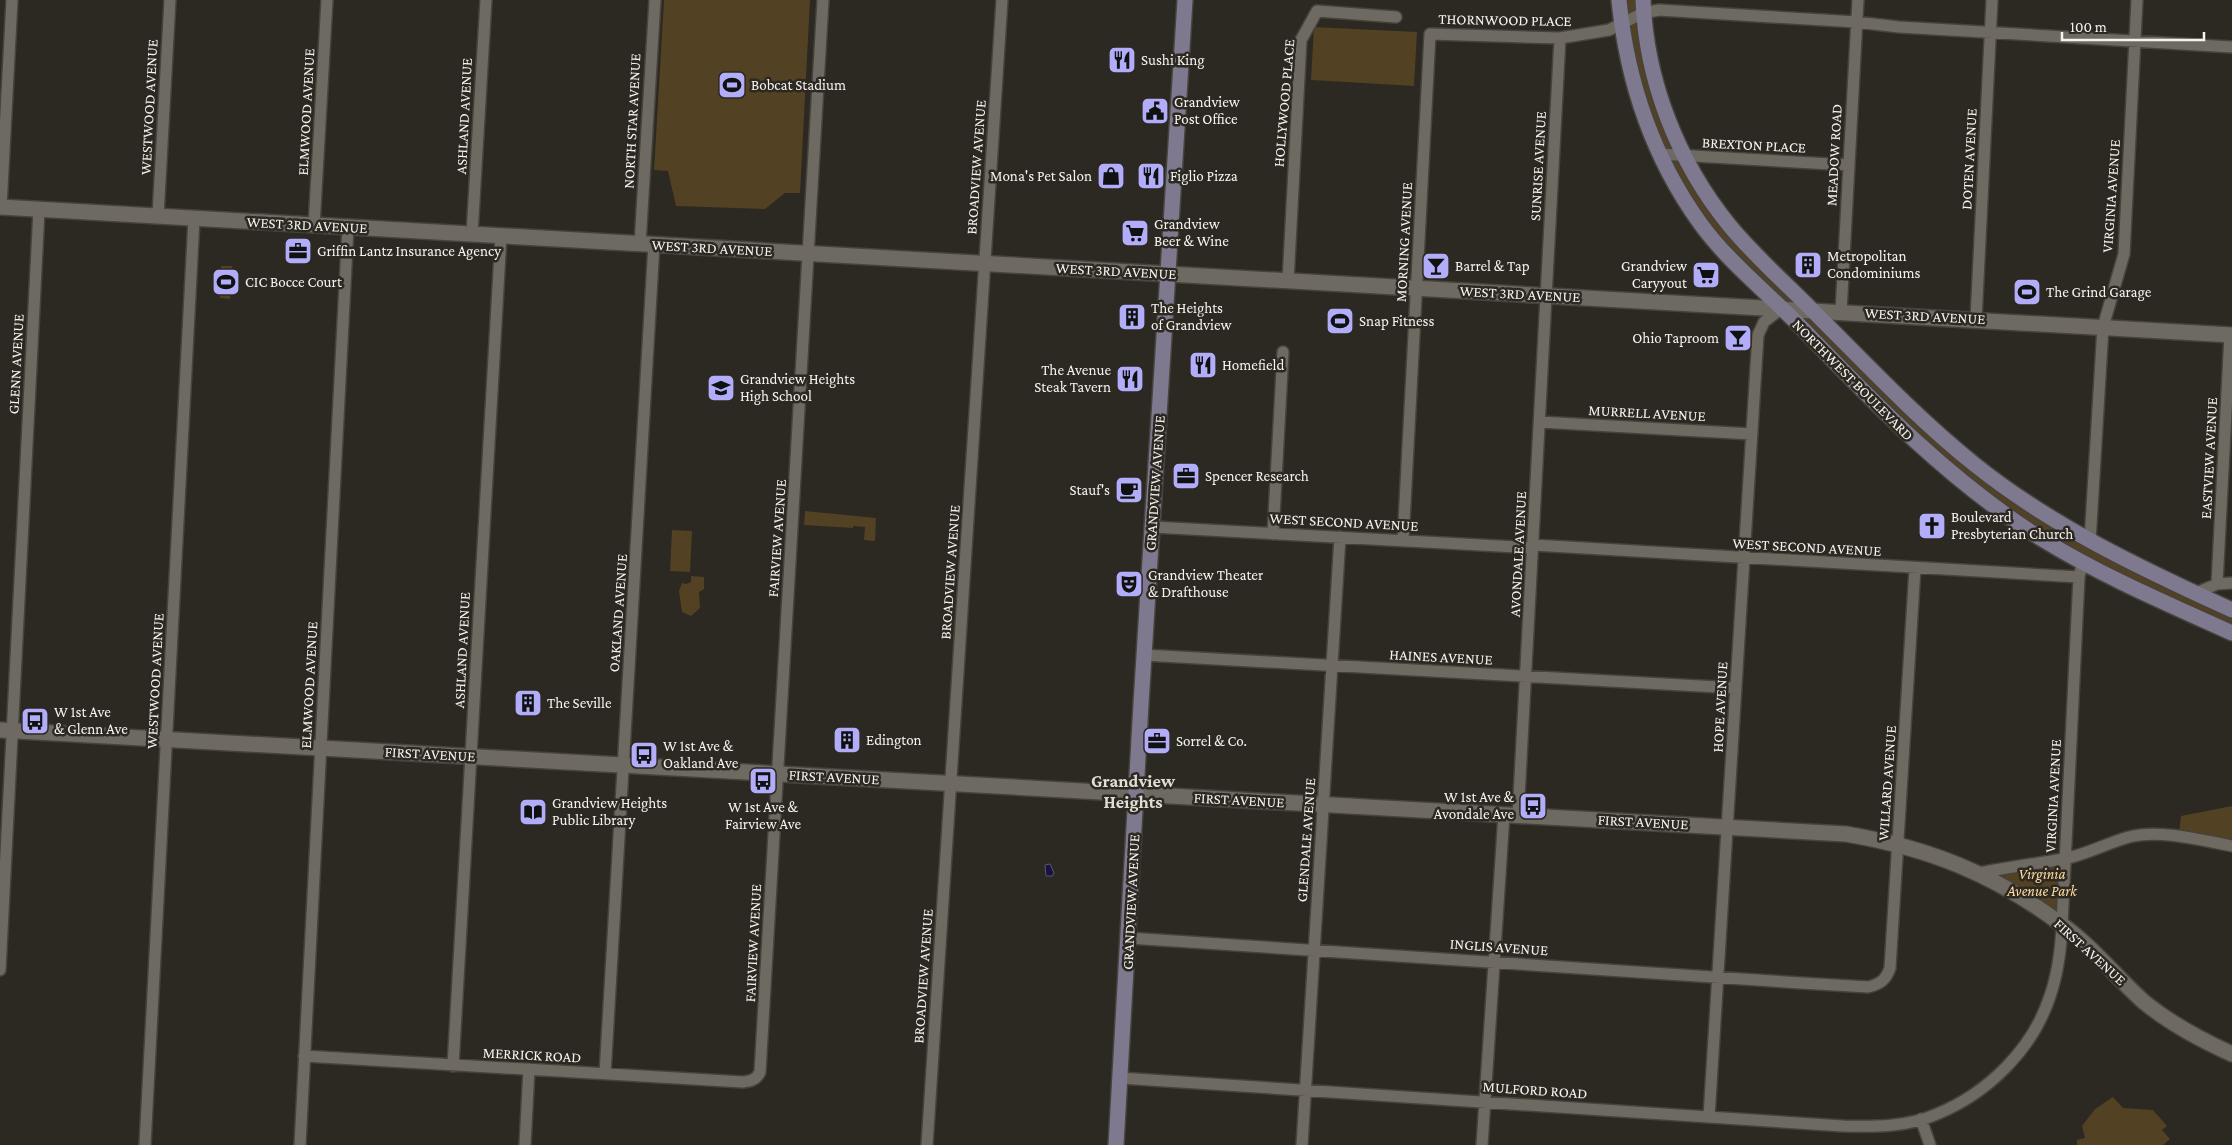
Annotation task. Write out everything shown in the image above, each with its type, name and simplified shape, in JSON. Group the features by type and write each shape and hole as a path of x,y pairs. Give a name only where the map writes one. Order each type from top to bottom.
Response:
{"main road":[{"name":"GRANDVIEW AVENUE","path":"1116,1145 1144,655 1185,0"},
{"name":"NORTHWEST BOULEVARD","path":"1619,0 1636,94 1659,154 1701,224 1732,259 1880,409 1923,448 1981,495 2042,538 2120,582 2232,633"},
{"name":"NORTHWEST BOULEVARD","path":"1643,7 1649,52 1657,87 1668,118 1685,156 1708,196 1751,250 1912,409 1975,465 2023,500 2090,540 2232,610"}],"street":[{"path":"1,207 12,0"},
{"name":"WESTWOOD AVENUE","path":"158,216 170,0"},
{"name":"ELMWOOD AVENUE","path":"314,226 327,0"},
{"name":"ASHLAND AVENUE","path":"472,234 486,0"},
{"name":"NORTH STAR AVENUE","path":"647,244 655,0"},
{"name":"FAIRVIEW AVENUE","path":"757,1078 761,1067 823,0"},
{"name":"BROADVIEW AVENUE","path":"927,1145 1002,0"},
{"name":"MEADOW ROAD","path":"1841,312 1858,0"},
{"name":"DOTEN AVENUE","path":"1976,319 1992,0"},
{"name":"VIRGINIA AVENUE","path":"2090,540 2103,327 2124,254 2137,0"},
{"name":"THORNWOOD PLACE","path":"1430,34 1560,38 1587,35 1622,25 1643,7 1659,10 1856,22 1899,27 2232,47"},
{"name":"HOLLYWOOD PLACE","path":"1288,281 1300,40 1317,11 1396,17"},
{"name":"MORNING AVENUE","path":"1403,541 1430,34"},
{"name":"SUNRISE AVENUE","path":"1547,296 1560,38"},
{"name":"BREXTON PLACE","path":"1659,154 1848,165"},
{"name":"WEST 3RD AVENUE","path":"1,207 2231,335"},
{"name":"GLENN AVENUE","path":"0,970 6,730 39,210"},
{"name":"WESTWOOD AVENUE","path":"145,1145 194,219"},
{"name":"ELMWOOD AVENUE","path":"300,1145 348,228"},
{"name":"ASHLAND AVENUE","path":"453,1066 501,236"},
{"name":"OAKLAND AVENUE","path":"605,1074 623,765 647,244"},
{"name":"AVONDALE AVENUE","path":"1482,1145 1494,962 1526,677 1547,296"},
{"name":"HOPE AVENUE","path":"1709,1117 1758,335 1764,322 1782,308"},
{"name":"EASTVIEW AVENUE","path":"2217,584 2231,335"},
{"path":"1273,534 1283,352"},
{"name":"MURRELL AVENUE","path":"1540,422 1752,434"},
{"name":"WEST SECOND AVENUE","path":"1153,527 2079,577"},
{"name":"GLENDALE AVENUE","path":"1302,1145 1340,537"},
{"name":"VIRGINIA AVENUE","path":"1921,1120 1937,1114 1978,1092 2004,1070 2039,1021 2050,998 2055,980 2062,925 2079,577 2083,561"},
{"name":"WILLARD AVENUE","path":"1868,987 1887,978 1890,968 1915,568"},
{"path":"2196,593 2217,584 2232,583"},
{"name":"HAINES AVENUE","path":"1144,655 1736,688"},
{"name":"FIRST AVENUE","path":"6,730 1846,834 1898,844 1932,854 1980,873 2007,888 2062,925 2145,1002 2195,1037 2232,1054"},
{"path":"1980,873 2010,866 2065,859 2131,836 2181,837 2232,846"},
{"name":"INGLIS AVENUE","path":"1129,938 1868,987"},
{"name":"MERRICK ROAD","path":"304,1056 743,1082 757,1078"},
{"path":"525,1145 529,1070"},
{"name":"MULFORD ROAD","path":"1120,1078 1869,1127 1921,1120"},
{"path":"1921,1120 1930,1145"}],"green space":[{"name":"Bobcat Stadium","path":"664,0 810,0 800,193 785,193 765,209 676,206 668,171 654,170"},
{"path":"1619,0 1643,0 1652,69 1709,197 1874,373 2023,500 2232,610 2232,633 2120,582 1981,495 1732,259 1659,154"},
{"path":"1314,27 1417,32 1414,86 1311,80"},
{"name":"CIC Bocce Court","path":"221,266 232,266 230,299 220,298"},
{"path":"805,511 876,518 875,541 864,540 865,527 804,525"},
{"path":"672,530 692,531 690,572 670,571"},
{"path":"691,576 704,577 704,589 699,592 700,608 691,616 682,612 679,591 682,583 691,582"},
{"path":"2232,806 2232,841 2179,833 2181,816"},
{"name":"Virginia Avenue Park","path":"2063,861 2061,917 1990,874"},
{"path":"2113,1097 2123,1108 2153,1110 2167,1126 2162,1130 2170,1139 2163,1145 2077,1145 2077,1140 2085,1138 2082,1126 2095,1109"}],"shaded area":[{"path":"1050,864 1054,873 1052,876 1046,876 1045,865"}],"place":[{"name":"Sushi King","path":"1122,60"},
{"name":"Bobcat Stadium","path":"732,85"},
{"name":"Grandview Post Office","path":"1155,111"},
{"name":"Mona's Pet Salon","path":"1111,176"},
{"name":"Figlio Pizza","path":"1151,176"},
{"name":"Grandview Beer & Wine","path":"1135,233"},
{"name":"Griffin Lantz Insurance Agency","path":"298,251"},
{"name":"Metropolitan Condominiums","path":"1808,265"},
{"name":"Barrel & Tap","path":"1436,266"},
{"name":"Grandview Caryyout","path":"1706,275"},
{"name":"CIC Bocce Court","path":"226,282"},
{"name":"The Grind Garage","path":"2027,292"},
{"name":"The Heights of Grandview","path":"1132,317"},
{"name":"Snap Fitness","path":"1340,321"},
{"name":"Ohio Taproom","path":"1738,338"},
{"name":"Homefield","path":"1203,365"},
{"name":"The Avenue Steak Tavern","path":"1130,379"},
{"name":"Grandview Heights High School","path":"721,388"},
{"name":"Spencer Research","path":"1186,476"},
{"name":"Stauf's","path":"1129,490"},
{"name":"Boulevard Presbyterian Church","path":"1932,526"},
{"name":"Grandview Theater & Drafthouse","path":"1129,584"},
{"name":"The Seville","path":"528,703"},
{"name":"W 1st Ave & Glenn Ave","path":"35,721"},
{"name":"Edington","path":"847,740"},
{"name":"Sorrel & Co.","path":"1157,741"},
{"name":"W 1st Ave & Oakland Ave","path":"644,755"},
{"name":"W 1st Ave & Fairview Ave","path":"763,781"},
{"name":"W 1st Ave & Avondale Ave","path":"1533,806"},
{"name":"Grandview Heights Public Library","path":"533,812"}],"district":[{"name":"Grandview Heights","path":"1133,791"}]}
